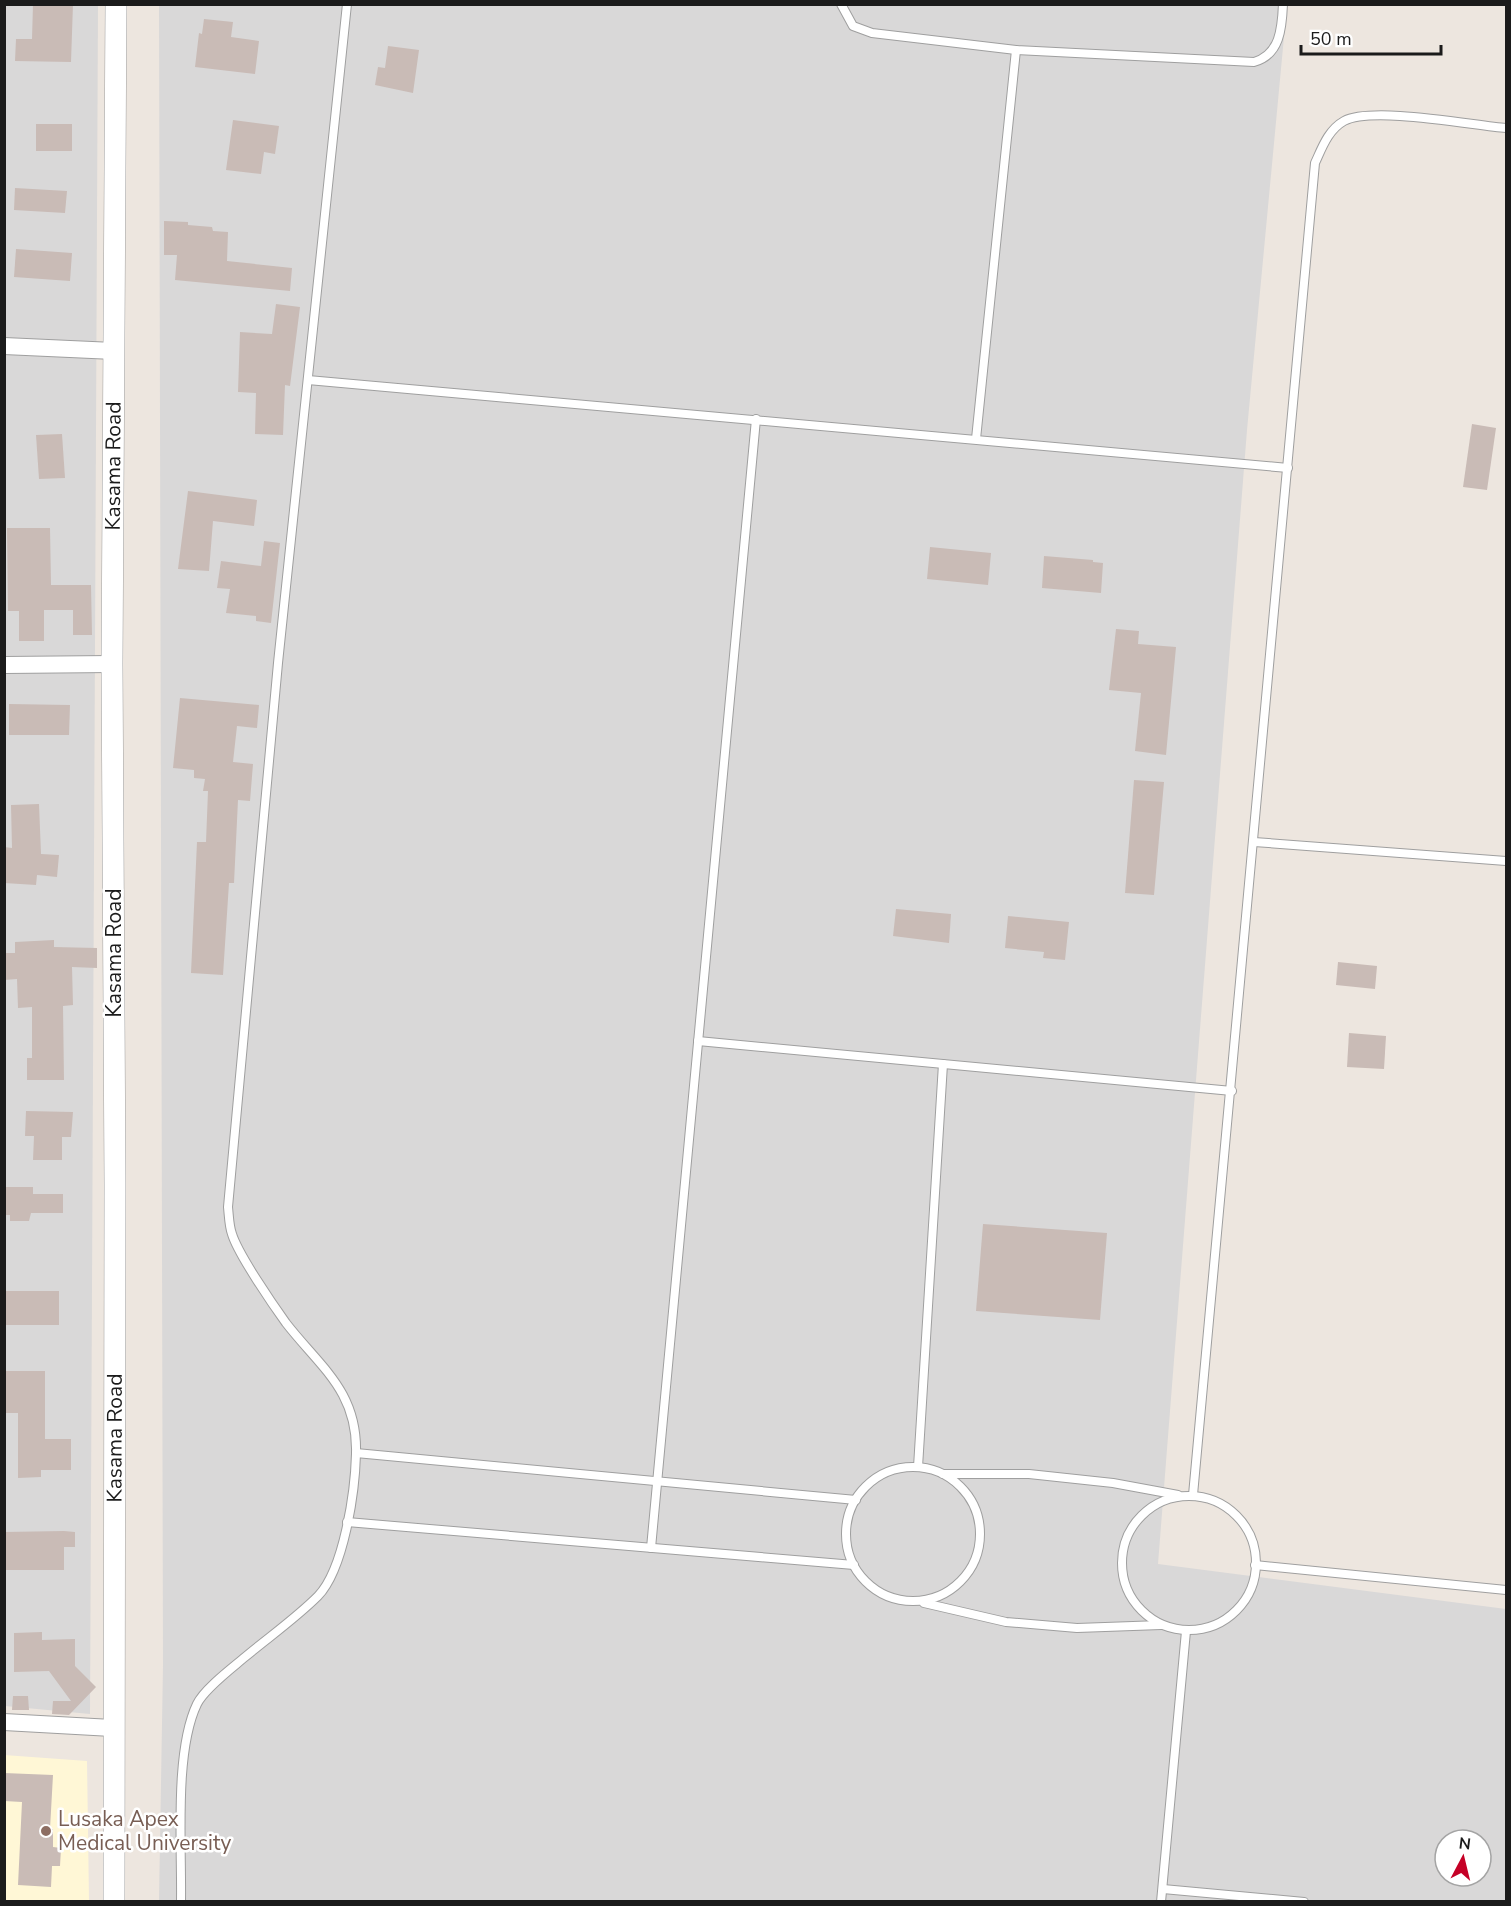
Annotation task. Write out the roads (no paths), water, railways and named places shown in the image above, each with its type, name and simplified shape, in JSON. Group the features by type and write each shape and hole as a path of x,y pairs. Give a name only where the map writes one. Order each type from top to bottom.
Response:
{"street":[{"name":"Kasama Road","path":"114,1902 112,1728 115,1172 112,664 116,4"},
{"path":"4,346 114,351"},
{"path":"4,665 112,664"},
{"path":"4,1722 112,1728"}],"lane":[{"path":"182,1902 183,1764 188,1726 198,1701 232,1668 319,1594 338,1564 347,1522 356,1453 350,1408 329,1370 286,1323 258,1279 232,1234 228,1207 278,663 347,4"},
{"path":"841,4 853,26 872,33 1016,50 1254,62 1264,60 1277,45 1283,4"},
{"path":"976,439 1016,50"},
{"path":"1193,1496 1232,1091 1315,163 1327,137 1344,121 1370,115 1506,128"},
{"path":"308,380 1288,468"},
{"path":"651,1548 756,419"},
{"path":"1254,842 1506,861"},
{"path":"698,1041 1232,1091"},
{"path":"918,1467 943,1064"},
{"path":"356,1453 856,1500"},
{"path":"905,1467 918,1467 943,1474 1029,1474 1113,1483 1218,1502 1238,1517 1251,1538 1255,1565 1249,1591 1234,1612 1212,1626 1186,1631 1161,1624 1077,1628 1006,1622 918,1602 894,1600 881,1595 861,1577 849,1553 847,1526 856,1500 872,1481 882,1474 905,1467"},
{"path":"918,1602 938,1597 955,1586 971,1566 977,1547 978,1527 970,1501 954,1481 943,1474"},
{"path":"1161,1624 1140,1609 1127,1586 1123,1560 1130,1534 1145,1513 1168,1499 1180,1496"},
{"path":"347,1522 854,1565"},
{"path":"1255,1565 1506,1590"},
{"path":"1161,1902 1186,1631"},
{"path":"1163,1889 1304,1902"}],"place":[{"name":"Lusaka Apex Medical University","path":"46,1831"}]}
